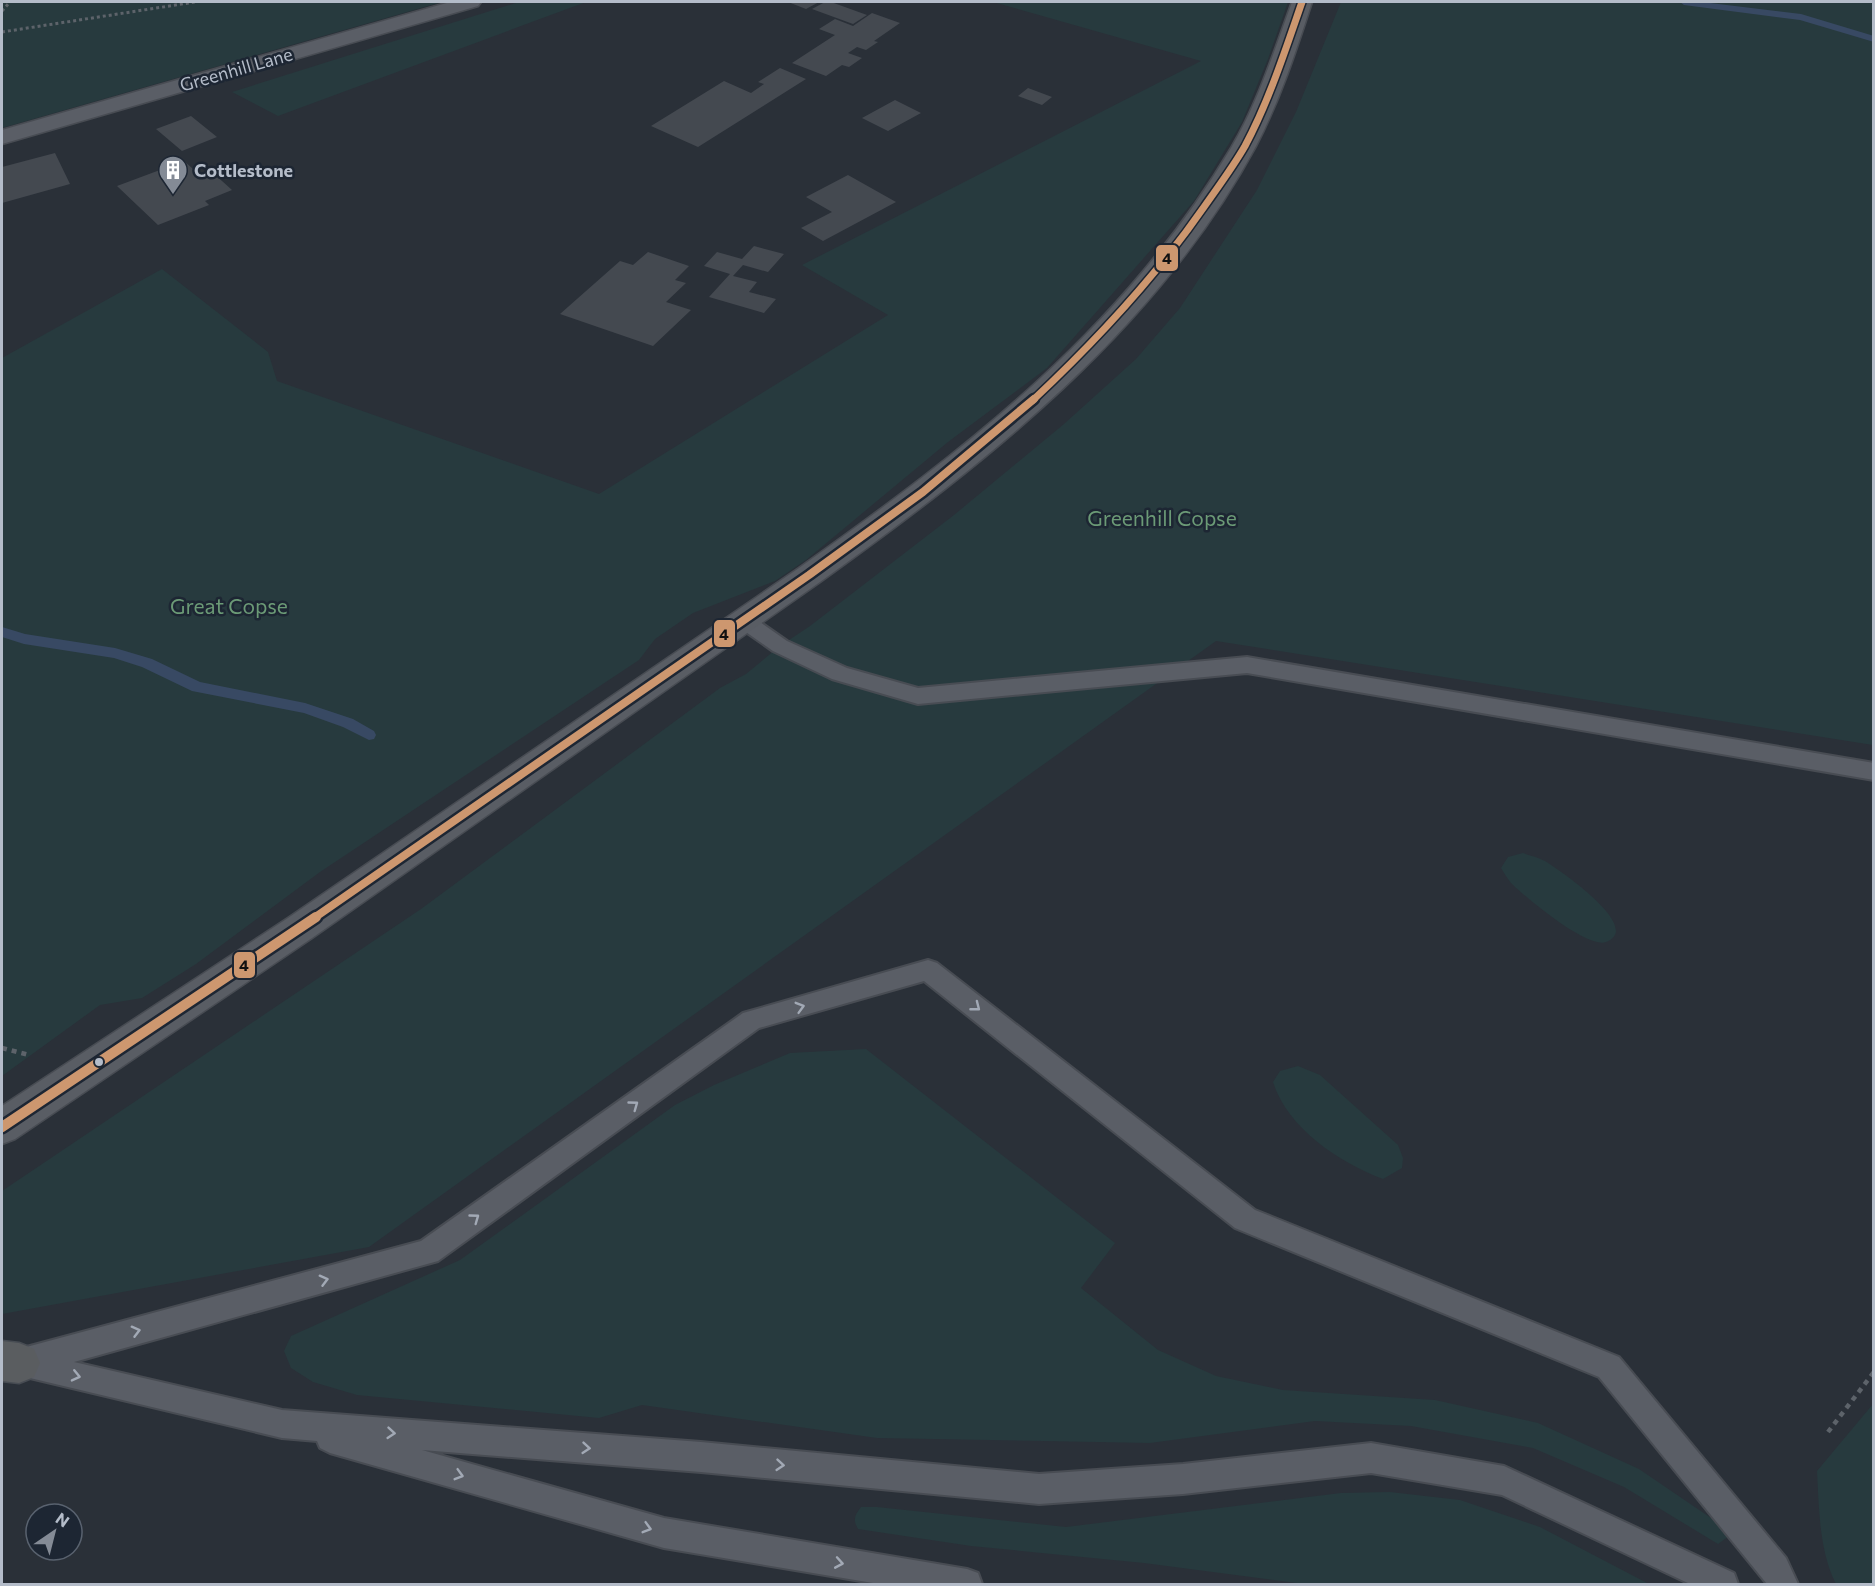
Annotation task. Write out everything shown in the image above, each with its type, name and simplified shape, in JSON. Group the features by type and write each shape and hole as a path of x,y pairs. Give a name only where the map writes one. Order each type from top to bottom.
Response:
{"street":[{"name":"Greenhill Lane","path":"2,137 471,2"},
{"path":"2,1127 45,1096 202,994 844,551 978,451 1040,396 1128,308 1179,247 1212,200 1244,146 1271,91 1302,2"}],"lane":[{"path":"743,620 780,646 840,674 918,696 1247,665 1874,772"},
{"path":"10,1362 428,1252 752,1020 928,970 1245,1219 1609,1367 1775,1569 1783,1584"},
{"path":"10,1362 282,1424 664,1533 967,1584"},
{"path":"282,1424 689,1456 1039,1490 1183,1479 1371,1458 1504,1481 1723,1584"}],"path":[{"path":"2,11 10,2"},
{"path":"2,32 195,2"},
{"path":"1828,1432 1874,1372"}],"green space":[{"path":"2,2 442,2 2,128"},
{"path":"519,2 586,2 278,116 232,92"},
{"name":"Great Copse","path":"993,2 1288,2 1242,122 1194,201 1047,368 948,442 806,560 775,581 693,613 655,639 639,660 320,872 196,964 142,998 100,1005 2,1076 2,358 162,269 268,352 277,381 599,494 888,315 802,265 1201,61"},
{"name":"Greenhill Copse","path":"1341,2 1873,2 1873,745 1216,641 369,1247 2,1314 2,1191 421,909 720,688 746,674 954,515 1064,424 1136,359 1180,308 1257,190 1296,112"},
{"path":"1523,853 1545,861 1595,899 1615,925 1615,935 1606,942 1585,938 1542,910 1518,890 1501,868 1508,857"},
{"path":"866,1049 1115,1243 1081,1288 1158,1350 1216,1376 1283,1390 1435,1400 1538,1423 1639,1469 1733,1533 1718,1544 1624,1487 1533,1448 1411,1426 1315,1421 1150,1443 877,1438 642,1405 599,1418 357,1395 313,1382 291,1368 284,1351 291,1336 460,1260 675,1105 714,1085 790,1053"},
{"path":"1298,1066 1320,1075 1398,1145 1403,1158 1402,1168 1383,1179 1333,1153 1303,1129 1290,1115 1273,1082 1280,1071"},
{"path":"1873,1404 1873,1584 1836,1584 1823,1544 1817,1471"},
{"path":"1390,1492 1460,1500 1540,1527 1649,1584 1304,1584 1144,1563 971,1546 858,1529 855,1520 861,1507 877,1507 1066,1527 1341,1493"}],"building":[{"path":"788,2 819,2 806,9"},
{"path":"825,2 867,15 853,24 812,9"},
{"path":"872,13 900,23 874,41 878,42 866,50 857,47 848,53 862,58 849,67 842,65 826,76 792,63 835,35 819,29 835,19 853,26"},
{"path":"780,68 806,79 698,147 651,126 724,81 751,93 764,84 758,82"},
{"path":"1028,88 1052,97 1042,105 1018,96"},
{"path":"895,100 921,113 888,131 862,118"},
{"path":"191,116 217,137 182,151 156,129"},
{"path":"55,153 70,184 2,203 2,167"},
{"name":"Cottlestone","path":"184,161 201,176 212,172 232,190 205,201 209,205 158,225 117,186"},
{"path":"848,175 896,202 823,241 801,228 832,212 806,197"},
{"path":"754,246 784,254 768,272 743,265 733,276 757,282 749,292 776,299 764,313 709,297 730,274 704,266 717,252 742,259"},
{"path":"648,252 689,266 675,280 686,283 666,302 691,310 653,346 560,314 620,261 633,265"}],"waterway":[{"path":"1684,2 1801,17 1874,39"},
{"path":"2,632 24,639 115,653 147,663 197,687 305,708 348,723 369,735"}],"transit line":[{"name":"4","path":"2,1127 300,928 809,575 923,492 978,448 1082,354 1130,303 1175,249 1245,145 1262,111 1302,2"}],"place":[{"name":"Cottlestone","path":"173,196"}]}
